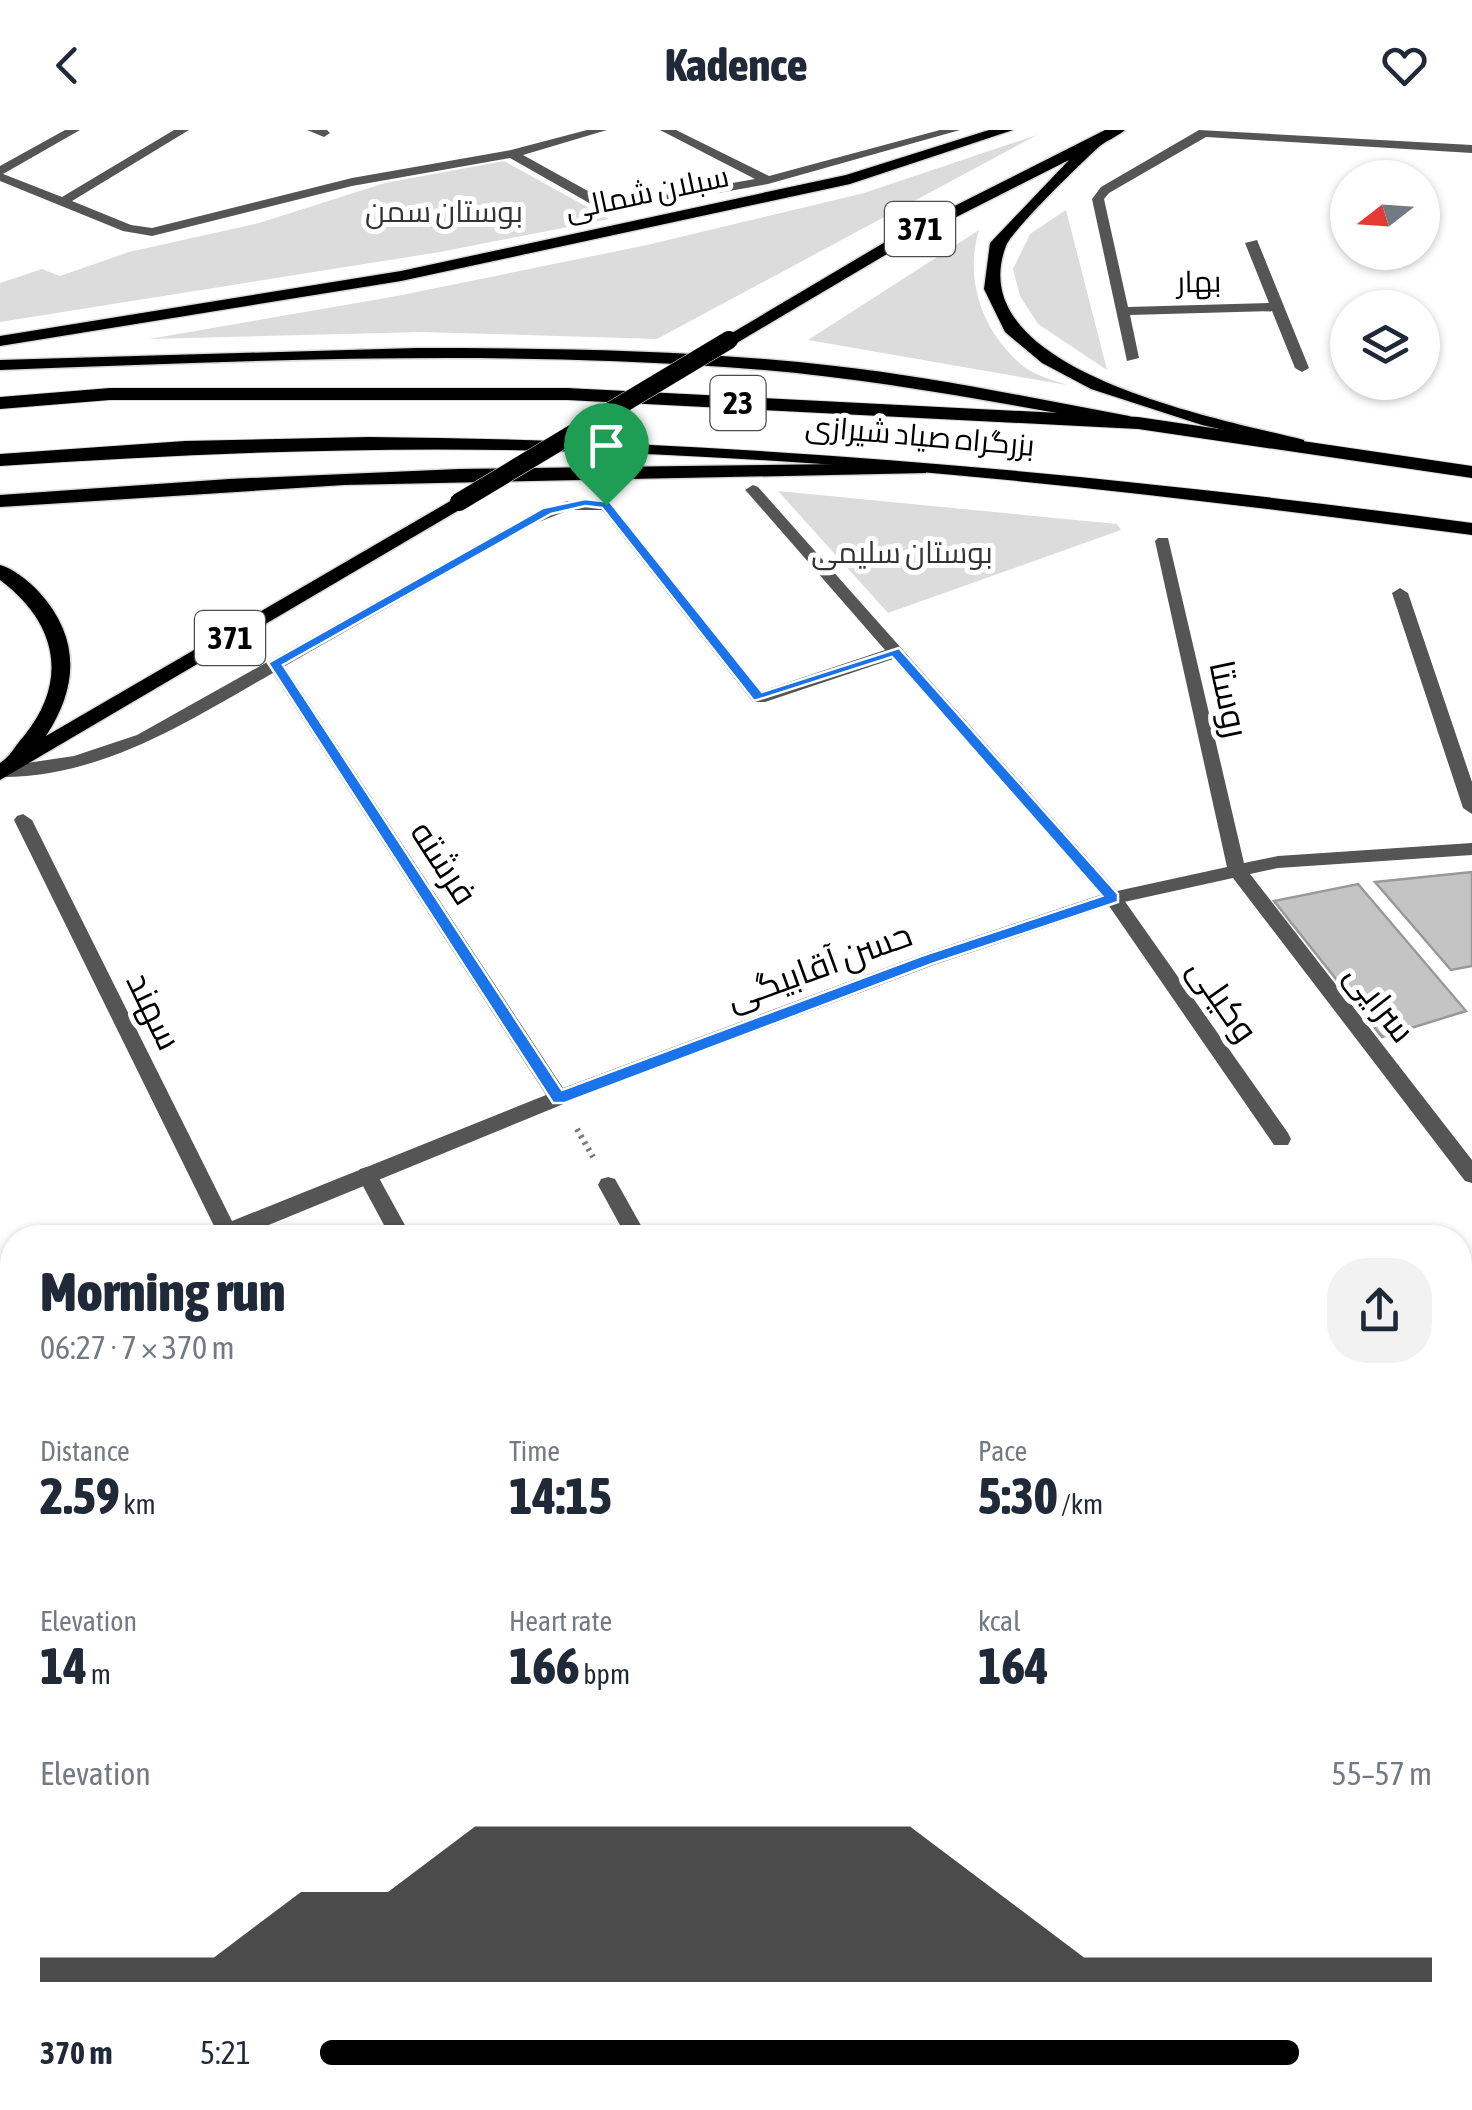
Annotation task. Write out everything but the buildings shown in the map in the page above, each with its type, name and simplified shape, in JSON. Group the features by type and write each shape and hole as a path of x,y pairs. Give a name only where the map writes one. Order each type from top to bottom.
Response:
{"highway":[{"name":"بزرگراه صیاد شیرازی","path":"0,403 110,394 452,392 1138,423 1472,472"},
{"name":"بزرگراه صیاد شیرازی","path":"0,460 102,450 449,444 728,450 974,470 1279,502 1472,529"}],"main road":[{"name":"سبلان شمالی","path":"0,342 400,276 850,179 1005,130"},
{"name":"371","path":"1,773 903,238 1117,130"},
{"path":"1098,138 998,243 990,265 993,292 1004,318 1048,361 1080,380 1298,444"},
{"path":"0,366 305,354 610,356 830,371 1138,423"},
{"path":"0,501 234,482 732,469 974,470"},
{"path":"0,571 20,583 52,618 64,658 56,708 1,773"}],"street":[{"path":"0,174 74,130"},
{"path":"64,202 182,130"},
{"path":"0,174 128,228 152,232 390,173 512,154 601,130"},
{"path":"666,130 768,180"},
{"path":"512,154 604,205 625,206 768,180 954,130"},
{"path":"1132,358 1098,200 1105,190 1205,132 1472,149"},
{"path":"1252,243 1302,368"},
{"name":"بهار","path":"1122,311 1278,307"},
{"name":"وکیلی","path":"754,490 1112,898 1281,1139"},
{"path":"1,773 56,768 98,758 143,739 547,511 585,502 606,505 759,698 895,652"},
{"name":"روستا","path":"1164,542 1236,869"},
{"path":"1400,594 1472,808"},
{"name":"فرشته","path":"275,663 559,1098"},
{"name":"سهند","path":"24,820 215,1225"},
{"name":"حسن آقابیگی","path":"245,1225 559,1098 927,960 1112,898 1236,869 1324,857 1472,849"},
{"name":"سرایی","path":"1236,869 1472,1176"},
{"path":"368,1175 395,1225"},
{"path":"608,1184 631,1225"}],"path":[{"path":"559,1098 608,1184"}],"green space":[{"path":"1037,135 657,339 422,332 149,339 397,296 647,245 864,193"},
{"name":"بوستان سمن","path":"504,161 609,219 440,252 0,322 0,283 42,269 60,276 129,252 259,223 385,183"},
{"path":"1066,210 1107,370 1038,324 1020,296 1013,269 1030,234"},
{"path":"979,230 974,267 987,321 1023,366 1067,385 808,340"},
{"name":"بوستان سلیمی","path":"778,491 1117,524 1121,530 888,613"}],"route":[{"path":"585,502 606,505 759,698 895,652 1112,898 927,960 559,1098 275,663 547,511 585,502"}]}
